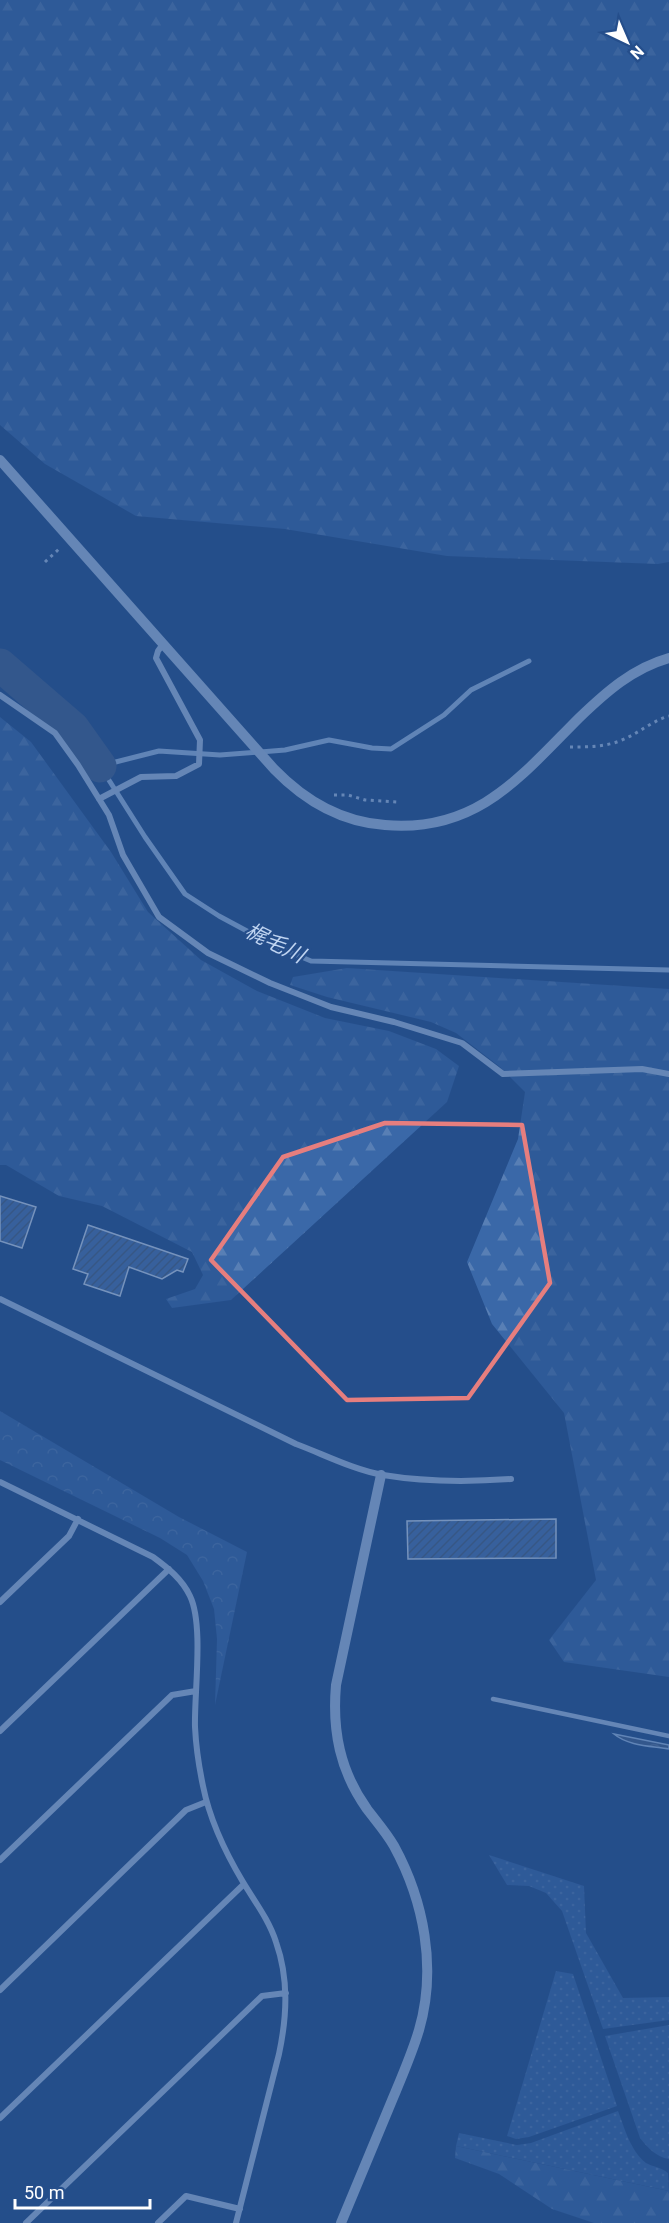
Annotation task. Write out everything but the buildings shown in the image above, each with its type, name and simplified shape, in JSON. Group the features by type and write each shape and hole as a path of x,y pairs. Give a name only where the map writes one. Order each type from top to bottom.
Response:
{"street":[{"path":"1,461 274,770 320,806 338,814 376,825 415,826 444,820 472,810 490,801 521,777 612,687 647,666 669,658"},
{"path":"99,799 146,776 176,776 199,764 198,736 156,658 163,644"},
{"path":"0,695 55,733 109,815 123,855 159,917 208,953 270,983 331,1007 394,1022 462,1043 503,1074 642,1069 669,1074"},
{"path":"0,1299 296,1444 381,1475 470,1482 511,1479"},
{"path":"341,2223 408,2062 420,2028 427,1988 425,1943 419,1905 412,1883 393,1844 354,1790 345,1771 334,1717 336,1685 381,1475"},
{"path":"0,1482 153,1557 169,1569 191,1597 196,1617 195,1728 198,1762 206,1802 220,1839 244,1884 266,1917 283,1966 286,1993 283,2038 236,2223"},
{"path":"0,1602 69,1536 78,1519"},
{"path":"0,1731 169,1569"},
{"path":"0,1860 172,1695 196,1691"},
{"path":"0,1990 186,1810 206,1802"},
{"path":"0,2118 244,1884"},
{"path":"26,2223 262,1996 286,1993"},
{"path":"158,2223 186,2196 240,2209"}],"lane":[{"path":"493,1699 669,1736"}],"path":[{"path":"45,562 70,538"},
{"path":"550,747 606,745 621,741 652,722 669,716"},
{"path":"320,806 326,795 348,795 365,800 398,802"}],"highlighted area":[{"path":"385,1123 522,1125 550,1283 468,1398 347,1400 211,1260 283,1157"}],"green space":[{"path":"0,0 669,0 669,562 658,564 447,556 285,529 136,516 45,464 0,425"},
{"path":"0,717 31,742 111,852 148,912 201,960 257,991 325,1018 389,1031 436,1049 459,1066 447,1102 231,1300 172,1308 166,1299 195,1289 203,1275 192,1252 102,1206 59,1196 6,1165 0,1165"},
{"path":"347,968 669,989 669,1677 564,1662 549,1640 596,1580 564,1413 492,1324 467,1262 518,1139 525,1092 500,1067 456,1033 431,1022 327,997 290,985 293,977"},
{"path":"0,1411 179,1517 247,1552 215,1705 217,1639 214,1609 203,1581 187,1555 160,1538 0,1460"},
{"path":"489,1855 584,1886 586,1933 623,1998 669,1997 669,2020 603,2029 562,1911 546,1893 529,1886 507,1885"},
{"path":"556,1971 573,1974 617,2106 529,2137 516,2139 507,2136"},
{"path":"669,2025 669,2159 649,2149 640,2138 605,2036"},
{"path":"618,2111 629,2139 640,2158 668,2173 669,2191 456,2146 459,2133 517,2145 531,2143"},
{"path":"456,2146 669,2191 669,2223 594,2223 552,2209 499,2174 455,2158"}],"water":[{"path":"614,1734 669,1745 669,1749 633,1743"}],"waterway":[{"name":"梶毛川","path":"529,661 471,690 444,715 391,749 329,740 285,750 220,755 159,751 100,766 185,894 219,916 273,945 311,961 669,970"},
{"name":"梶毛川","path":"0,665 73,728 100,766"}]}
